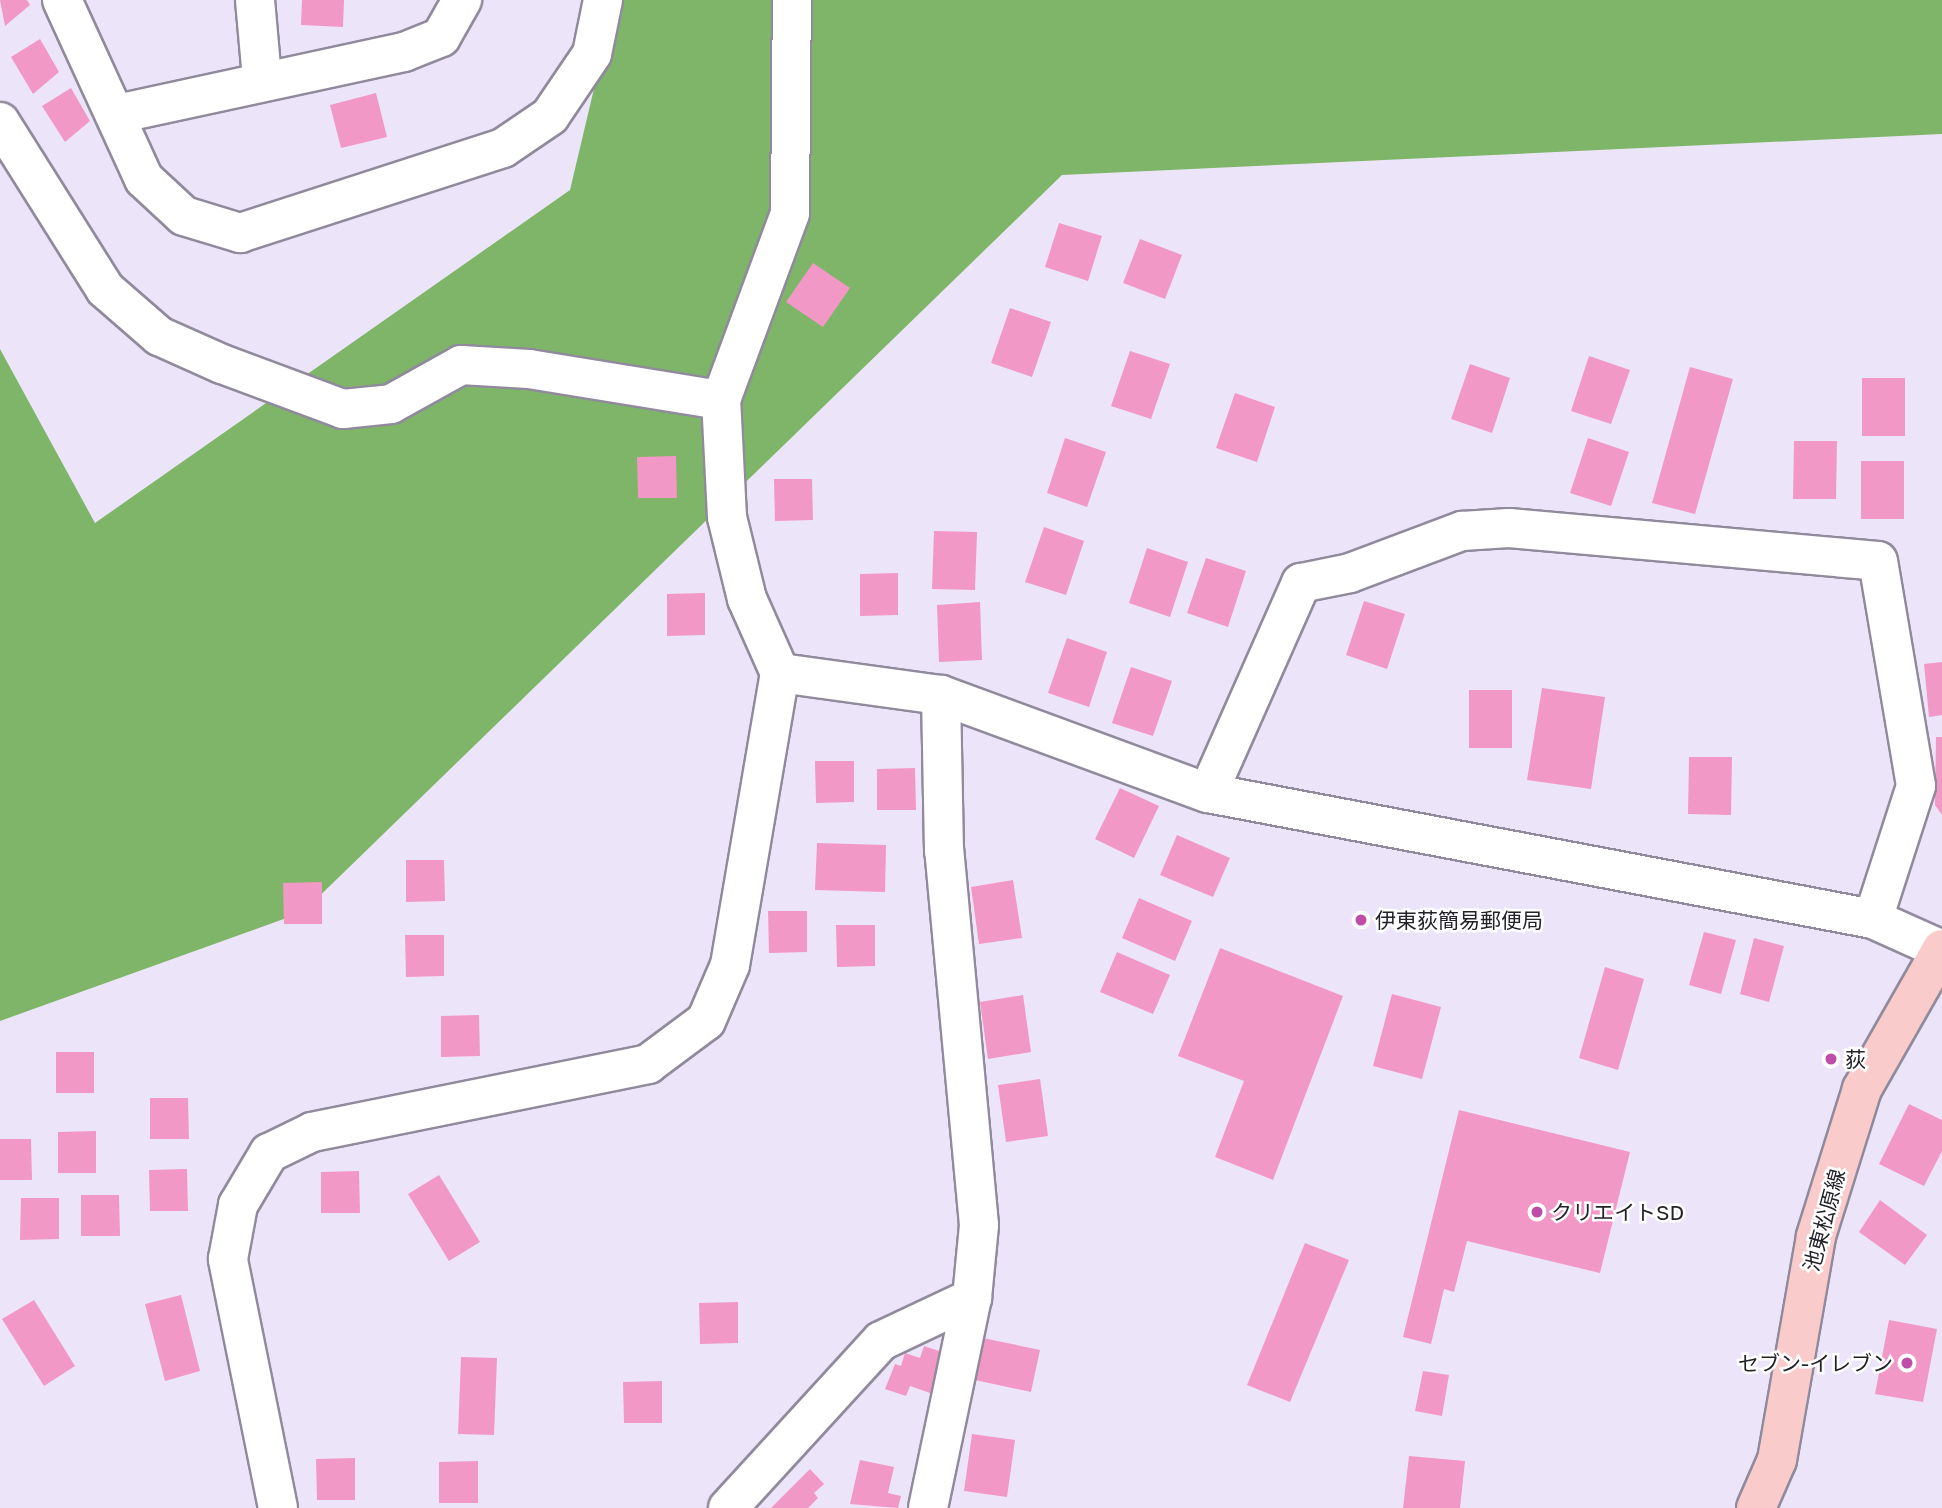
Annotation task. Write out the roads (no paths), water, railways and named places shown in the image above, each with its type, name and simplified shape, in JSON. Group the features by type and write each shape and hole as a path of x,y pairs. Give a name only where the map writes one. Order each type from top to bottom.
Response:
{"main road":[{"name":"池東松原線","path":"1756,1508 1777,1460 1816,1236 1863,1089 1942,949"}],"street":[{"path":"62,0 117,114 144,179 184,216 240,233 503,148 557,105 592,54 604,0"},
{"path":"255,0 262,79"},
{"path":"117,114 262,79 404,52 441,37 462,0"},
{"path":"278,1508 228,1259 238,1205 269,1153 312,1132 648,1064 706,1021 730,965 780,674 747,599 727,517 721,400 790,213 792,0"},
{"path":"0,122 105,289 159,336 222,364 343,409 391,404 461,365 528,369 721,400"},
{"path":"1208,793 1301,583 1350,573 1462,531 1509,528 1878,561 1916,786 1872,919"},
{"path":"780,674 941,695 1208,793 1872,919 1942,949"},
{"path":"928,1508 972,1298 978,1212 944,852 941,695"},
{"path":"728,1508 881,1341 972,1298"}],"place":[{"name":"伊東荻簡易郵便局","path":"1361,920"},
{"name":"荻","path":"1831,1059"},
{"name":"クリエイトSD","path":"1537,1212"},
{"name":"セブン-イレブン","path":"1907,1363"}]}
